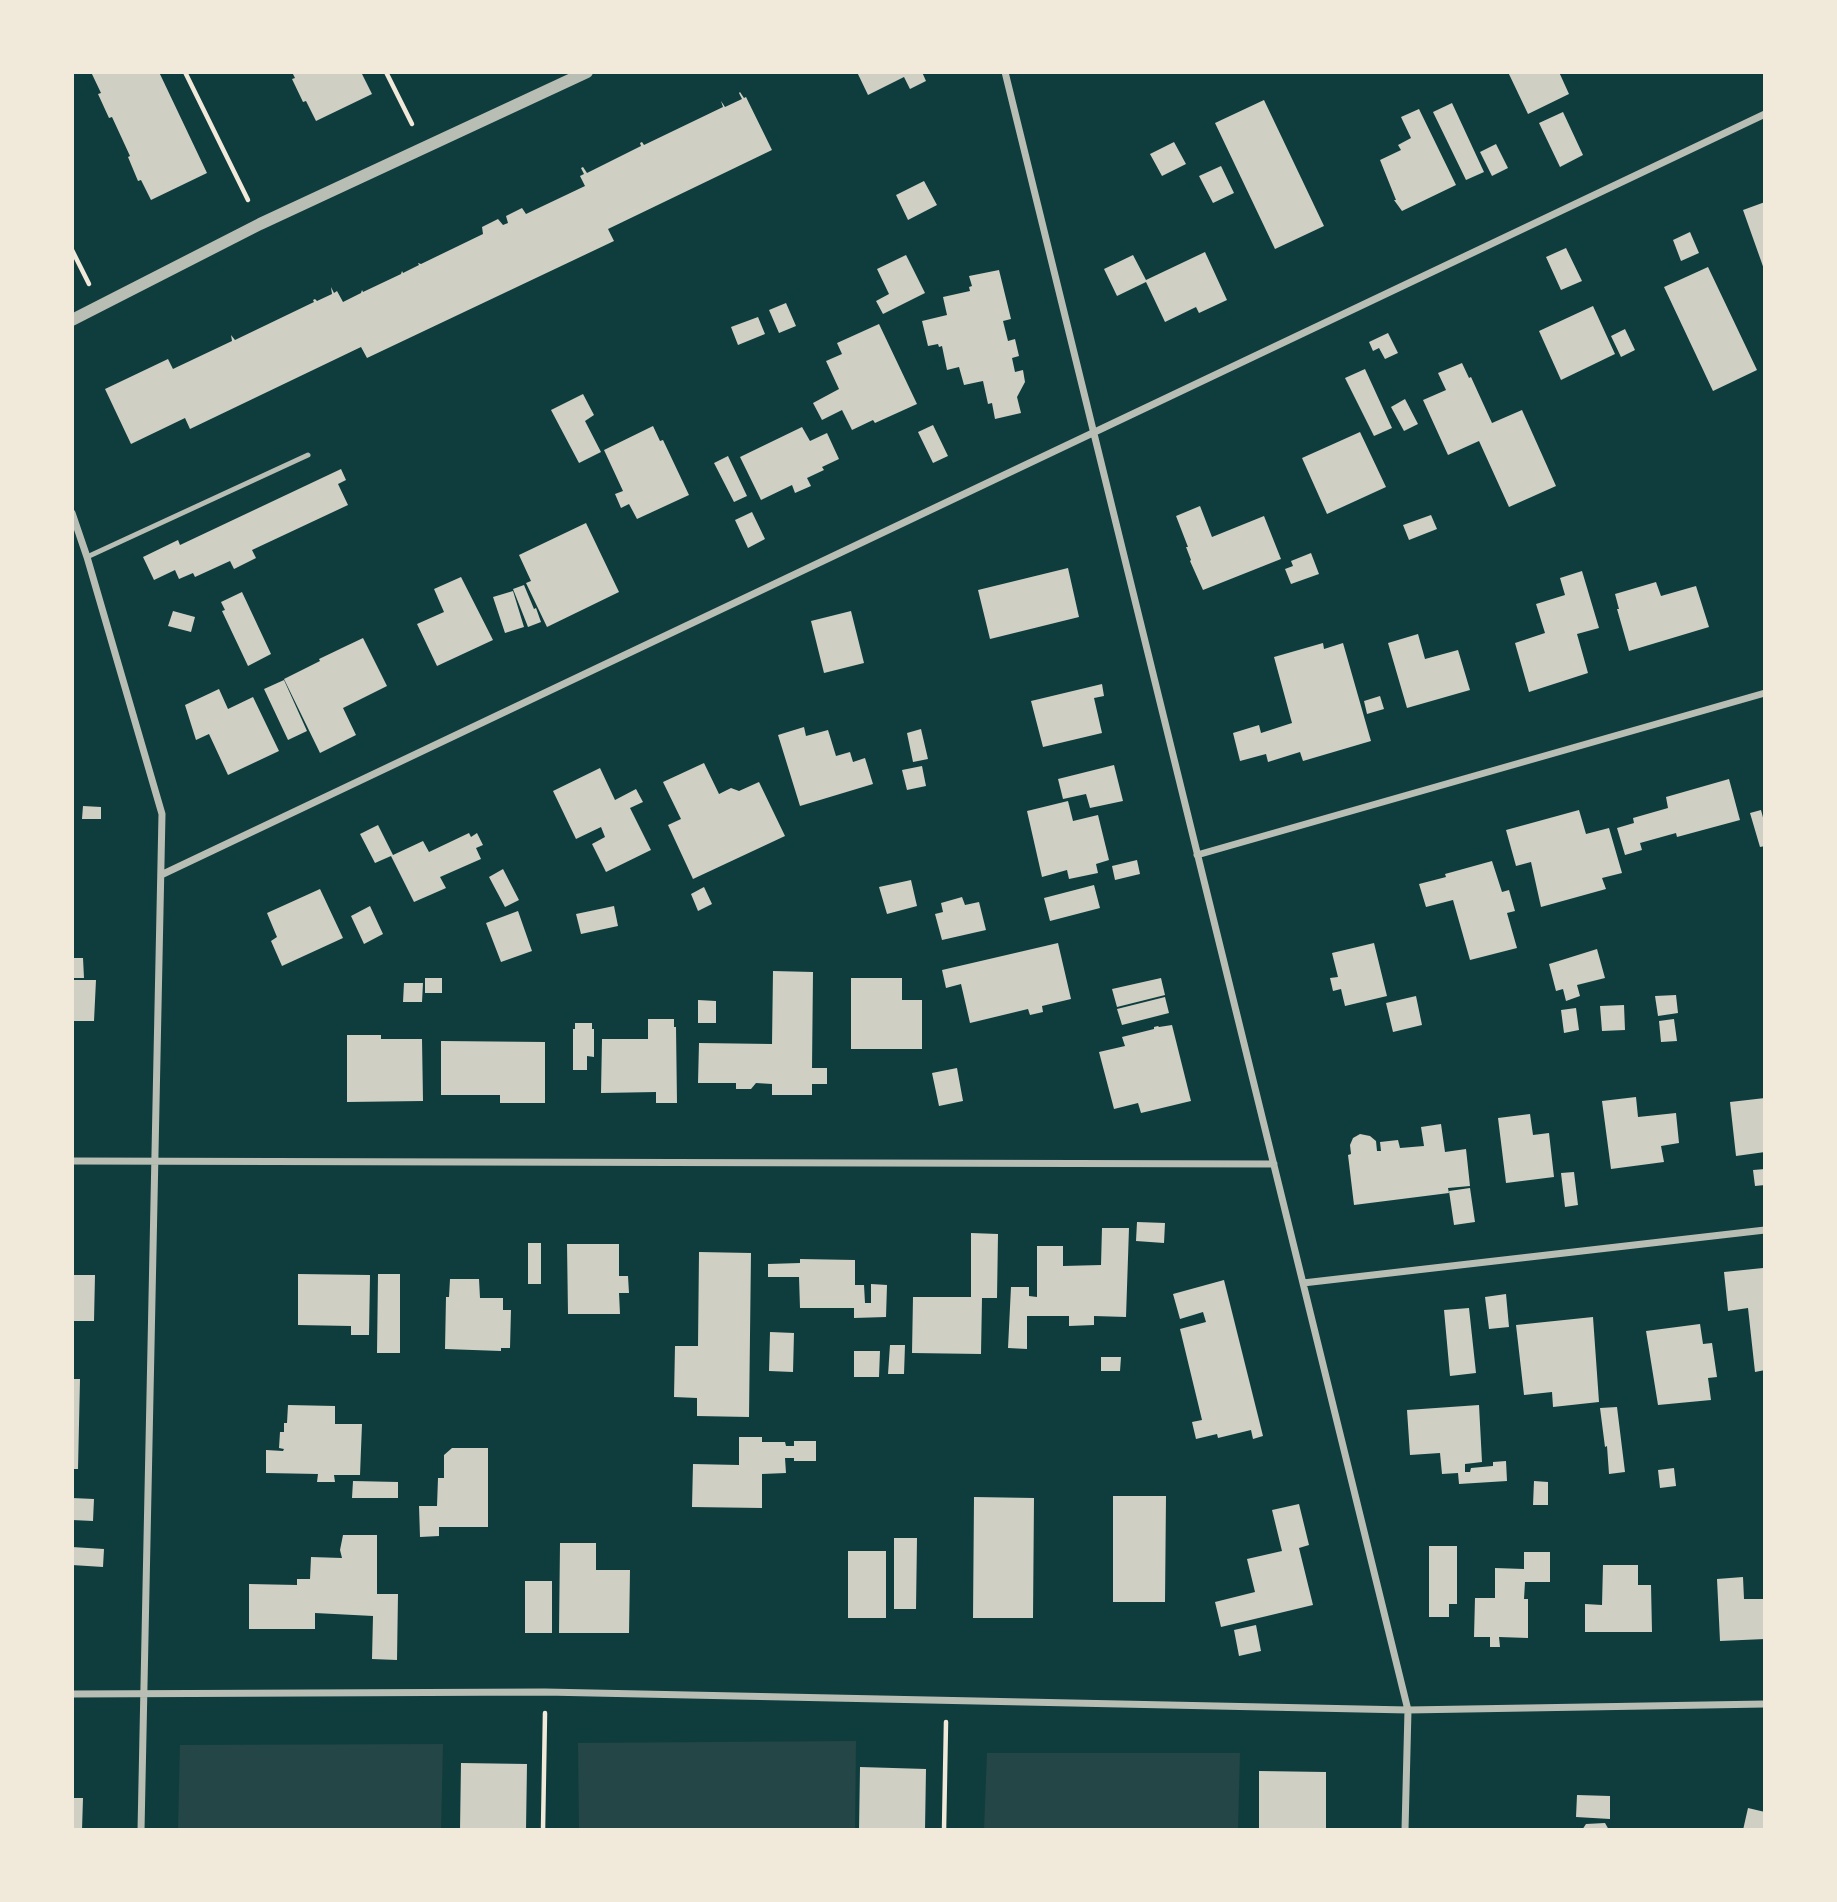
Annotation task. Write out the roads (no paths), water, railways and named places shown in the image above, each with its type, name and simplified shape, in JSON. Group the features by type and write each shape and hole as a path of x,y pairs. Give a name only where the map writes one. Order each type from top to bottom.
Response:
{"street":[{"path":"72,320 260,224 587,72"},
{"path":"1005,72 1408,1710 1405,1830"},
{"path":"161,875 1765,114"},
{"path":"72,513 162,814 141,1830"},
{"path":"1198,855 1765,693"},
{"path":"72,1161 1274,1164"},
{"path":"1303,1283 1765,1230"},
{"path":"72,1694 545,1692 1408,1710 1765,1704"}],"lane":[{"path":"87,557 308,455"}]}
